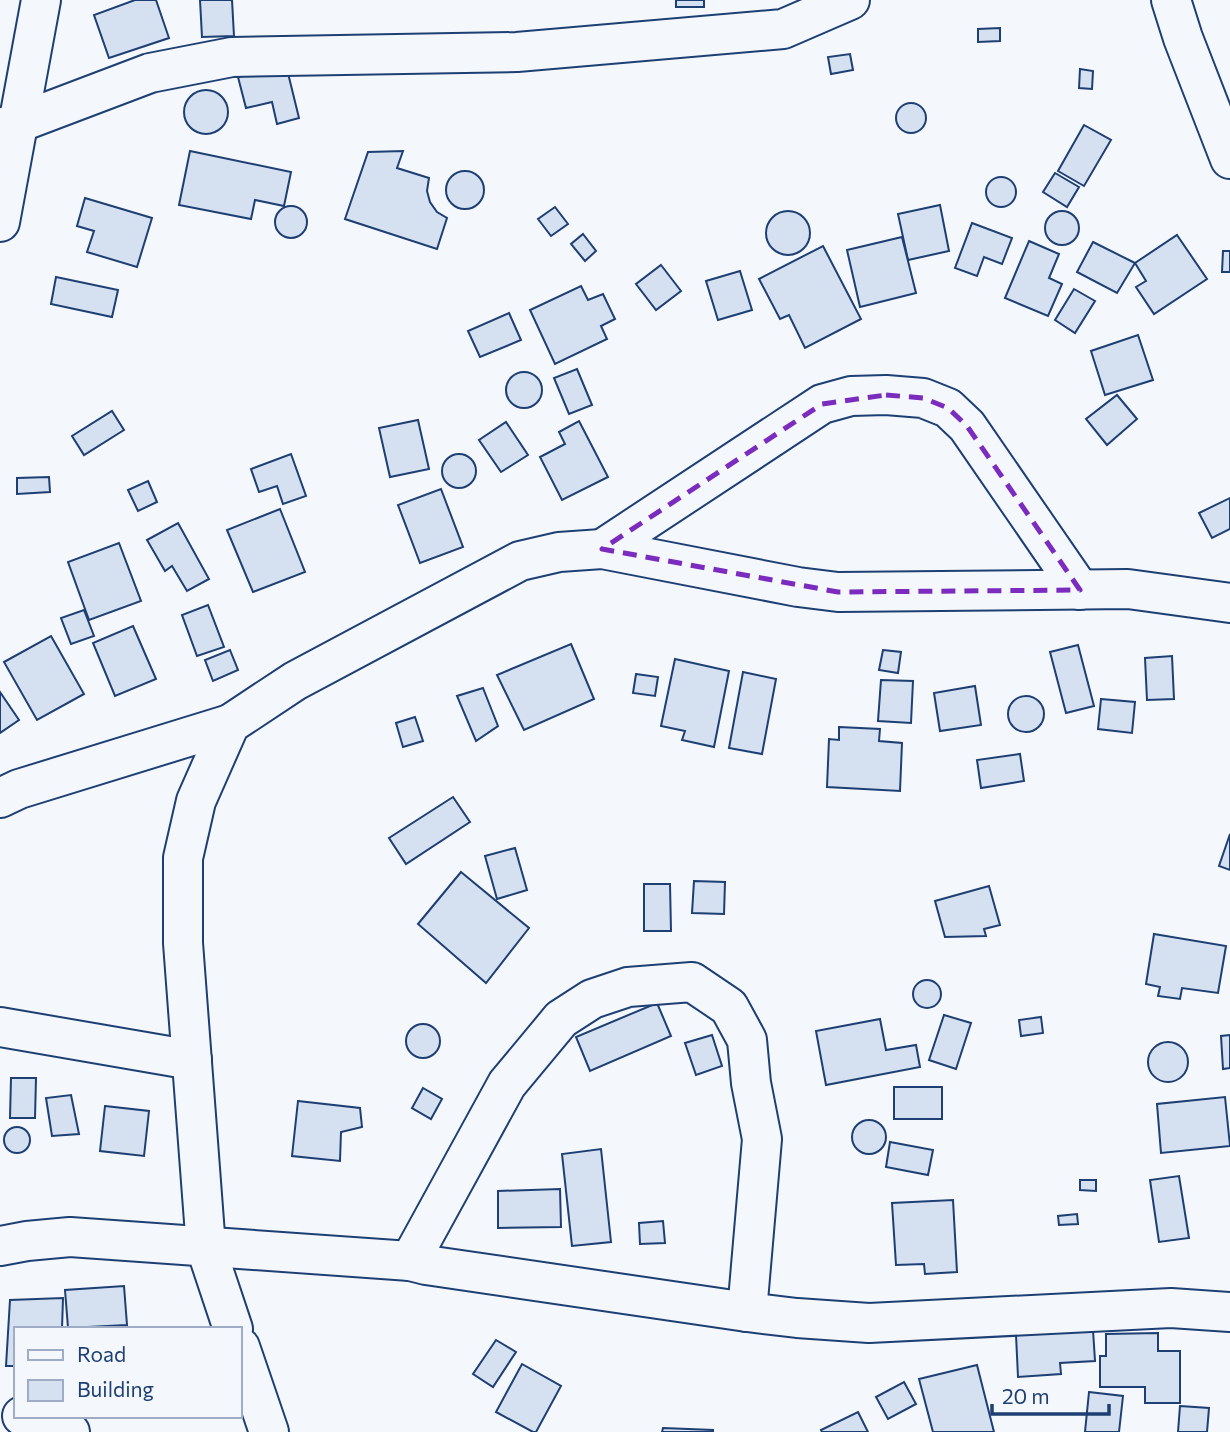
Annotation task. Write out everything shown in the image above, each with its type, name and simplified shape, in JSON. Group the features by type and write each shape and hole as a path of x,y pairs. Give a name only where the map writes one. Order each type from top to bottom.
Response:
{"street":[{"path":"0,222 9,126 41,0"},
{"path":"9,126 150,73 232,57 517,52 783,30 850,0"},
{"path":"1171,0 1230,159"},
{"path":"602,549 822,404 851,396 923,398 948,408 967,426 1080,590"},
{"path":"0,798 19,789 230,724 295,681 520,561 559,552 602,549 798,587 838,592 1128,589 1230,603"},
{"path":"230,724 196,801 183,858 183,943 206,1248 232,1327"},
{"path":"410,1261 507,1084 561,1019 592,999 628,987 692,982 729,1007 747,1040 751,1083 762,1139 747,1312"},
{"path":"0,1027 192,1060"},
{"path":"0,1246 70,1237 410,1261 747,1312 869,1323 1171,1308 1230,1312"},
{"path":"242,1353 269,1432"},
{"path":"28,1418 70,1432"}],"highlighted area":[{"path":"886,395 923,398 948,408 967,426 1080,590 838,592 602,549 822,404"}],"building":[{"path":"135,0 156,0 169,38 109,58 94,15"},
{"path":"200,0 232,0 234,36 202,37"},
{"path":"676,0 704,0 704,7 676,7"},
{"path":"1000,28 1000,41 978,42 978,29"},
{"path":"850,54 853,70 831,74 828,57"},
{"path":"286,65 299,118 277,124 272,102 246,108 238,77"},
{"path":"1080,69 1093,71 1092,89 1079,88"},
{"path":"206,90 222,96 228,112 222,128 206,134 190,128 184,112 190,96"},
{"path":"911,103 921,108 926,118 921,128 911,133 901,128 896,118 901,108"},
{"path":"1084,125 1111,140 1084,186 1058,171"},
{"path":"190,151 291,172 284,206 255,200 251,219 179,205"},
{"path":"403,151 397,168 429,178 427,191 430,202 437,212 447,218 437,249 345,219 368,152"},
{"path":"465,171 479,176 484,190 479,204 465,209 451,204 446,190 451,176"},
{"path":"1055,173 1079,187 1067,207 1043,192"},
{"path":"1001,177 1012,181 1016,192 1012,203 1001,207 990,203 986,192 990,181"},
{"path":"85,198 152,218 137,267 87,252 94,231 77,226"},
{"path":"940,205 949,251 908,260 898,214"},
{"path":"291,206 302,211 307,222 302,233 291,238 280,233 275,222 280,211"},
{"path":"555,207 568,224 551,236 538,219"},
{"path":"788,211 803,218 810,233 803,248 788,255 773,248 766,233 773,218"},
{"path":"1062,211 1074,216 1079,228 1074,240 1062,245 1050,240 1045,228 1050,216"},
{"path":"972,223 1012,238 1002,264 984,257 977,276 955,268"},
{"path":"583,234 596,251 585,261 571,244"},
{"path":"1177,235 1207,279 1154,314 1136,287 1146,281 1135,263"},
{"path":"902,237 916,293 860,307 847,250"},
{"path":"1029,241 1059,254 1049,278 1062,284 1048,316 1005,298"},
{"path":"1093,242 1135,263 1117,293 1077,272"},
{"path":"823,246 861,319 805,348 789,315 780,319 759,279"},
{"path":"1223,251 1230,251 1230,272 1222,272"},
{"path":"661,265 681,291 656,310 636,284"},
{"path":"740,271 752,310 718,320 706,281"},
{"path":"56,277 118,290 112,317 51,304"},
{"path":"581,286 588,300 603,294 615,319 601,326 607,339 555,364 530,310"},
{"path":"1074,289 1095,301 1075,333 1055,320"},
{"path":"509,313 521,340 480,357 468,331"},
{"path":"1138,335 1153,380 1105,395 1091,351"},
{"path":"577,369 592,405 569,414 554,378"},
{"path":"524,372 537,377 542,390 537,403 524,408 511,403 506,390 511,377"},
{"path":"1117,395 1137,419 1107,445 1086,419"},
{"path":"112,411 124,430 84,455 72,436"},
{"path":"418,420 429,469 390,477 379,428"},
{"path":"579,421 608,477 562,500 540,457 565,444 559,432"},
{"path":"506,422 528,455 501,472 479,440"},
{"path":"291,454 306,496 283,504 277,486 259,492 251,469"},
{"path":"459,454 471,459 476,471 471,483 459,488 447,483 442,471 447,459"},
{"path":"49,477 50,492 17,494 17,478"},
{"path":"148,481 157,502 138,511 128,490"},
{"path":"441,489 463,547 420,563 398,505"},
{"path":"1230,498 1230,529 1212,538 1199,513"},
{"path":"280,509 305,572 253,592 227,530"},
{"path":"178,523 209,579 187,591 172,566 165,571 147,540"},
{"path":"119,543 141,601 89,620 68,562"},
{"path":"208,605 224,647 197,656 182,615"},
{"path":"84,610 94,636 71,644 61,618"},
{"path":"133,626 156,679 115,696 93,643"},
{"path":"51,636 84,694 37,720 4,662"},
{"path":"571,644 594,699 524,730 497,675"},
{"path":"1078,645 1094,706 1066,713 1050,652"},
{"path":"230,650 238,670 213,681 205,660"},
{"path":"883,650 901,652 898,673 879,670"},
{"path":"1172,656 1174,699 1147,700 1145,658"},
{"path":"675,659 729,671 714,747 682,740 685,731 661,726"},
{"path":"743,672 776,679 762,754 729,748"},
{"path":"636,674 658,677 655,696 633,693"},
{"path":"881,680 913,681 911,723 878,721"},
{"path":"975,686 981,725 940,731 934,693"},
{"path":"483,688 498,726 476,741 457,696"},
{"path":"0,692 19,720 0,733"},
{"path":"1026,696 1038,702 1044,714 1038,726 1026,732 1014,726 1008,714 1014,702"},
{"path":"1101,699 1135,702 1132,733 1098,729"},
{"path":"415,717 423,741 403,747 396,723"},
{"path":"839,727 880,729 879,741 902,743 900,791 827,787 829,739 839,740"},
{"path":"1020,754 1024,781 981,788 977,760"},
{"path":"453,797 470,822 406,864 389,838"},
{"path":"1230,834 1230,870 1219,866"},
{"path":"515,848 527,890 497,899 485,856"},
{"path":"461,872 529,928 486,983 418,924"},
{"path":"694,881 725,882 724,914 692,913"},
{"path":"644,884 670,884 671,931 644,931"},
{"path":"989,886 1000,925 984,929 986,936 945,937 935,901"},
{"path":"1154,934 1226,946 1218,993 1182,988 1180,999 1158,996 1160,987 1146,984"},
{"path":"927,980 937,984 941,994 937,1004 927,1008 917,1004 913,994 917,984"},
{"path":"657,1003 671,1036 590,1071 576,1037"},
{"path":"944,1015 971,1023 956,1069 929,1060"},
{"path":"1041,1017 1043,1033 1021,1036 1019,1020"},
{"path":"880,1019 886,1050 916,1045 920,1067 826,1085 816,1031"},
{"path":"423,1024 435,1029 440,1041 435,1053 423,1058 411,1053 406,1041 411,1029"},
{"path":"712,1035 722,1066 696,1075 685,1043"},
{"path":"1230,1035 1230,1068 1223,1069 1221,1036"},
{"path":"1168,1042 1182,1048 1188,1062 1182,1076 1168,1082 1154,1076 1148,1062 1154,1048"},
{"path":"11,1078 36,1078 35,1118 10,1118"},
{"path":"894,1087 942,1087 942,1119 894,1119"},
{"path":"423,1088 442,1099 431,1119 412,1108"},
{"path":"71,1095 79,1134 52,1136 46,1098"},
{"path":"1225,1097 1230,1146 1161,1153 1157,1104"},
{"path":"298,1101 360,1108 362,1127 341,1132 340,1161 292,1156"},
{"path":"105,1106 149,1111 144,1156 100,1151"},
{"path":"869,1120 881,1125 886,1137 881,1149 869,1154 857,1149 852,1137 857,1125"},
{"path":"17,1127 26,1131 30,1140 26,1149 17,1153 8,1149 4,1140 8,1131"},
{"path":"890,1142 933,1150 928,1175 886,1167"},
{"path":"601,1149 611,1242 572,1246 562,1154"},
{"path":"1179,1176 1189,1238 1159,1242 1150,1180"},
{"path":"1080,1180 1096,1180 1096,1191 1080,1190"},
{"path":"560,1189 561,1227 498,1228 498,1191"},
{"path":"953,1200 957,1272 925,1274 924,1264 896,1265 892,1203"},
{"path":"1077,1214 1078,1224 1059,1225 1058,1216"},
{"path":"663,1221 665,1243 640,1244 639,1223"},
{"path":"124,1286 127,1325 68,1327 65,1290"},
{"path":"63,1298 62,1327 14,1327 14,1366 6,1366 10,1300"},
{"path":"1093,1330 1095,1361 1060,1363 1061,1374 1018,1377 1016,1335"},
{"path":"1158,1333 1158,1351 1180,1351 1180,1403 1145,1403 1145,1387 1100,1387 1100,1356 1106,1356 1106,1334"},
{"path":"496,1340 516,1352 493,1387 473,1374"},
{"path":"522,1364 561,1386 536,1432 496,1412"},
{"path":"977,1365 994,1432 933,1432 919,1379"},
{"path":"904,1382 916,1404 888,1419 876,1397"},
{"path":"1089,1392 1123,1396 1119,1432 1085,1432"},
{"path":"1180,1406 1209,1408 1207,1432 1178,1432"},
{"path":"858,1412 868,1432 822,1432 821,1430"},
{"path":"663,1428 713,1430 713,1432 662,1432"}]}
